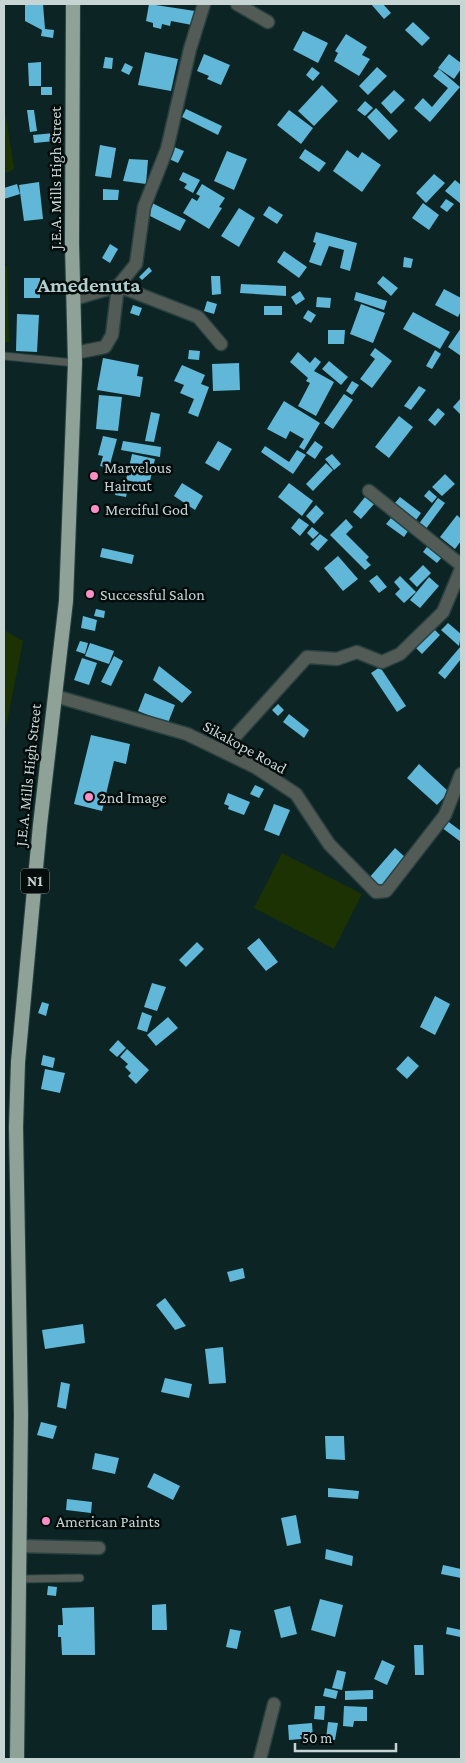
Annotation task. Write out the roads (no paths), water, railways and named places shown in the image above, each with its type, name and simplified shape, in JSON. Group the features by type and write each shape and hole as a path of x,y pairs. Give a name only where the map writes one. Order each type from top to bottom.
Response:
{"highway":[{"name":"J.E.A. Mills High Street","path":"17,1759 21,1414 16,1128 18,1062 40,825 66,601 75,358 73,4"}],"street":[{"path":"75,358 105,347 112,335 118,286 136,264 144,207 167,149 190,49 204,4"},
{"path":"237,4 268,22"},
{"path":"74,300 118,286 198,317 221,344"},
{"path":"368,491 461,565"},
{"path":"222,751 307,656 337,659 357,652 382,662 400,654 444,612 461,569"},
{"name":"Sikakope Road","path":"55,696 187,734 254,767 296,794 329,844 376,892 386,891 445,815 461,774"},
{"path":"19,1546 99,1548"},
{"path":"260,1759 274,1704"}],"lane":[{"path":"4,356 75,358"},
{"path":"20,1579 80,1578"}],"place":[{"name":"Marvelous Haircut","path":"94,476"},
{"name":"Merciful God","path":"95,509"},
{"name":"Successful Salon","path":"90,594"},
{"name":"2nd Image","path":"89,797"},
{"name":"American Paints","path":"46,1521"}],"district":[{"name":"Amedenuta","path":"89,285"}]}
